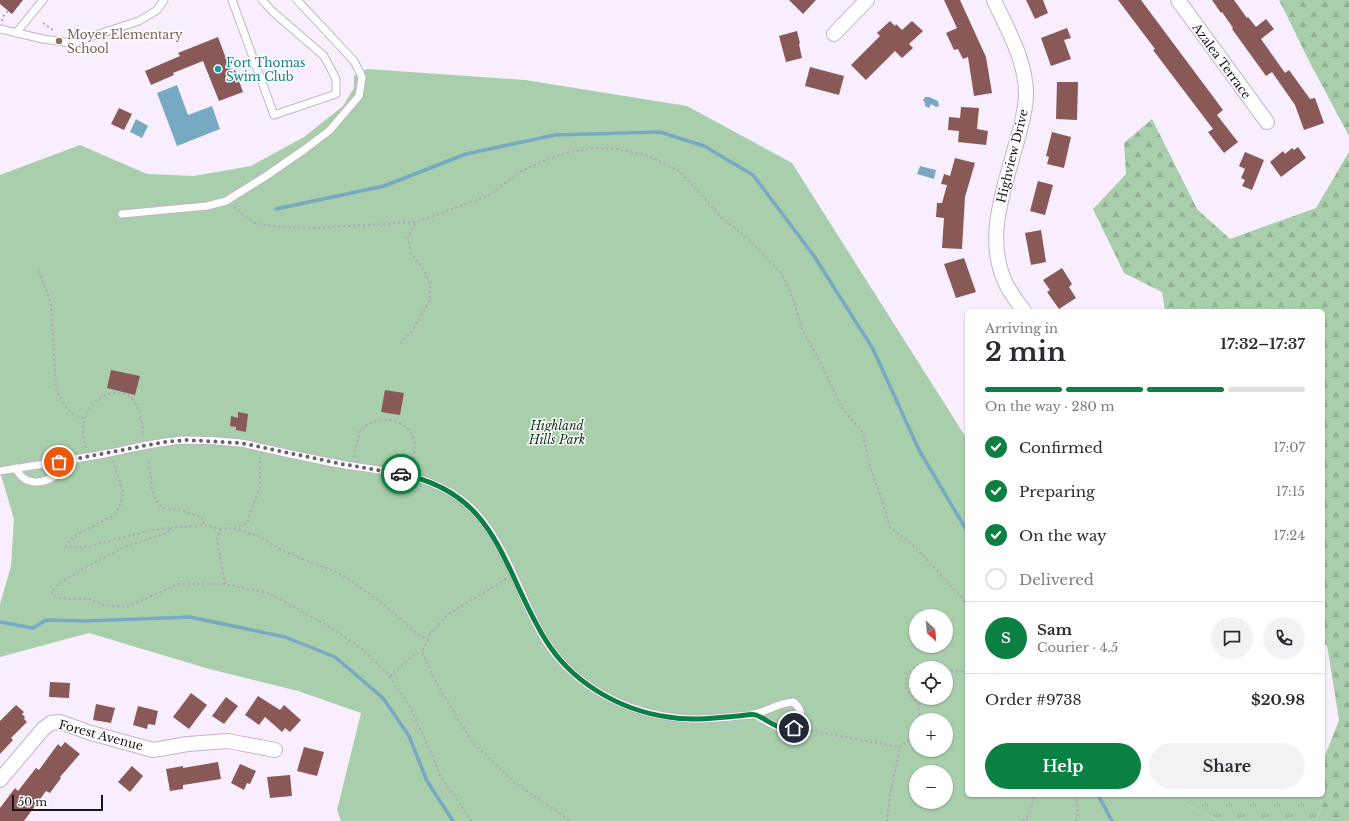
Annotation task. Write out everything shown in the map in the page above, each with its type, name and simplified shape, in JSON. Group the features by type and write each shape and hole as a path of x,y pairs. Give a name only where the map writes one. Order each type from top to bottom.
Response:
{"street":[{"path":"834,34 867,0"},
{"name":"Highview Drive","path":"994,0 1017,51 1023,73 1025,91 1021,126 998,213 996,233 997,254 1003,277 1023,309"},
{"name":"Azalea Terrace","path":"1178,0 1267,122"},
{"name":"Forest Avenue","path":"0,780 42,729 47,724 54,722 60,722 91,733 153,750 188,744 220,741 228,741 275,750"}],"lane":[{"path":"16,33 43,0"},
{"path":"1,26 16,33 70,43 139,21 157,10 164,0"},
{"path":"232,0 274,115 336,94 336,79 324,56 273,12 262,0"},
{"path":"122,214 206,206 226,201 266,176 329,131 359,96 362,76 354,61 297,0"},
{"path":"0,471 111,453 164,442 187,440 241,443 352,466 411,476 446,490 462,500 476,512 495,540 514,575 536,624 553,651 574,673 597,691 635,710 669,718 697,719 754,714 778,705 793,702 801,710 802,715 800,722 794,728 788,730 769,723 754,714"},
{"path":"16,468 18,474 26,481 35,483 55,476 70,460"}],"path":[{"path":"1,26 2,18 8,11"},
{"path":"226,201 255,224 277,227 315,228 416,222 488,196 520,172 543,161 566,153 591,148 618,149 649,156 679,171 721,217 746,237 782,274 793,300 803,331 822,365 840,405 863,433 869,464 890,527 916,548 965,601"},
{"path":"400,343 411,333 430,300 430,283 423,268 411,253 408,238 416,222"},
{"path":"39,271 51,304 56,389 63,403 72,414 84,419"},
{"path":"88,457 83,426 84,419 89,409 97,400 106,394 113,392 126,394 135,403 139,411 144,439"},
{"path":"352,466 360,430 371,422 388,419 399,422 412,434 415,447 411,476"},
{"path":"111,453 123,492 120,505 114,515 73,537 66,547 82,548 152,530 204,525 221,530 234,528 247,523 260,487 260,447"},
{"path":"148,462 152,488 156,501 163,508 179,510 202,517 204,525"},
{"path":"170,528 167,532 126,546 64,580 51,591 56,597 90,598 103,605 126,607 179,584 225,584 269,593 332,629 362,649 390,676 408,702 440,776 472,821"},
{"path":"234,528 259,536 285,552 341,574 383,604 420,636 428,639"},
{"path":"221,530 217,539 225,584"},
{"path":"514,575 447,615 431,633 422,652 437,684 473,743 515,783 571,821"},
{"path":"390,676 413,654 422,652"},
{"path":"909,671 907,672 905,687 909,692"},
{"path":"953,671 965,672"},
{"path":"794,728 900,746 909,740"},
{"path":"887,821 890,796 900,746"},
{"path":"1024,821 1028,816 1034,797"},
{"path":"1076,797 1078,813 1076,821"}],"green space":[{"path":"1279,0 1349,0 1349,136 1309,61"},
{"name":"Highland Hills Park","path":"367,69 525,80 687,106 792,163 965,436 965,797 1171,797 1220,821 341,821 337,810 361,713 298,691 209,669 89,633 0,657 0,604 11,566 14,519 0,472 0,175 80,145 147,174 194,176 251,166 304,137 343,106 354,88 354,76"},
{"path":"1152,119 1197,209 1230,239 1316,208 1349,152 1349,821 1316,821 1322,804 1319,797 1325,797 1325,756 1339,720 1327,645 1325,644 1325,309 1165,309 1162,292 1124,273 1093,209 1126,174 1124,143"},
{"path":"1171,797 1319,797 1322,804 1316,821 1220,821"}],"water":[{"path":"177,85 188,115 212,106 220,129 177,146 157,93"},
{"path":"925,97 938,101 939,106 936,107 931,104 929,108 925,106 923,100"},
{"path":"136,119 148,126 142,138 130,132"},
{"path":"920,166 936,170 934,179 917,174"}],"building":[{"path":"0,0 23,0 12,14 0,4"},
{"path":"789,0 816,0 803,14"},
{"path":"944,0 960,0 986,57 992,93 974,96 968,57 963,59 958,49 954,50 946,33 957,28"},
{"path":"1026,0 1043,0 1048,13 1035,19"},
{"path":"1118,0 1141,0 1223,110 1217,115 1238,142 1224,153 1208,132 1213,129 1153,50 1155,49"},
{"path":"1212,0 1234,0 1247,18 1248,17 1256,27 1266,19 1274,29 1261,39 1285,73 1289,70 1310,99 1315,98 1324,123 1304,130 1295,105 1272,72 1266,76 1232,29 1233,28 1222,12 1221,13"},
{"path":"890,21 902,30 912,21 923,31 909,44 913,48 902,58 895,51 866,80 851,65 880,36 877,33"},
{"path":"1067,28 1071,38 1064,40 1071,59 1051,66 1041,38"},
{"path":"797,31 802,58 786,62 779,36"},
{"name":"Fort Thomas Swim Club","path":"218,37 231,72 235,70 243,92 219,101 203,61 173,73 174,75 151,85 145,71 180,56 178,53"},
{"path":"810,67 844,76 839,95 805,86"},
{"path":"1057,82 1078,82 1077,120 1056,119"},
{"path":"961,107 979,108 977,129 988,131 986,145 958,142 959,131 948,130 949,117 960,118"},
{"path":"119,108 132,114 124,130 111,124"},
{"path":"1052,132 1071,137 1064,168 1047,164 1049,157 1046,156"},
{"path":"1298,147 1306,158 1281,177 1270,162 1283,151 1285,154 1292,148 1294,150"},
{"path":"1245,152 1264,160 1252,190 1242,186 1245,180 1241,178 1245,169 1239,166"},
{"path":"955,158 975,163 965,197 962,249 942,248 944,218 936,217 937,203 942,203 947,185 941,184 944,174 950,176"},
{"path":"1038,181 1053,185 1045,215 1030,211"},
{"path":"1041,230 1046,262 1031,265 1025,233"},
{"path":"964,258 976,292 956,298 944,264"},
{"path":"1062,268 1072,284 1069,287 1076,298 1059,309 1047,292 1050,290 1043,280"},
{"path":"111,370 140,376 135,395 107,388"},
{"path":"385,390 404,393 400,415 381,412"},
{"path":"238,412 248,414 246,432 236,430 236,427 230,426 231,416 238,418"},
{"path":"50,682 70,683 69,698 49,697"},
{"path":"191,693 207,705 189,729 173,717"},
{"path":"258,696 280,710 284,705 301,720 290,732 285,728 282,732 265,717 259,725 245,715"},
{"path":"226,697 238,706 224,724 212,716"},
{"path":"96,704 115,708 111,723 93,720"},
{"path":"16,705 24,712 22,714 27,722 11,738 13,740 0,754 0,721"},
{"path":"138,706 158,711 155,725 148,724 147,729 133,725"},
{"path":"65,742 80,754 60,777 61,778 50,793 46,791 24,821 0,821 0,808 15,788 18,791 36,768 39,770 58,744 61,747"},
{"path":"304,747 324,752 317,776 297,771"},
{"path":"218,762 221,779 183,785 183,789 170,791 166,769 183,766 183,768"},
{"path":"240,764 256,771 250,784 247,783 244,790 231,783"},
{"path":"132,766 143,776 130,792 118,782"},
{"path":"290,775 292,796 270,798 267,777"}],"waterway":[{"path":"276,209 384,186 466,154 555,135 660,132 704,146 753,175 814,256 873,349 919,450 965,528"},
{"path":"0,622 33,628 46,620 85,621 190,617 285,637 335,657 383,698 409,736 427,781 453,821"},
{"path":"1099,797 1112,821"}],"way so far":[{"path":"59,462 164,442 187,440 241,443 320,460 401,474"}],"place":[{"name":"Moyer Elementary School","path":"59,41"},
{"name":"Fort Thomas Swim Club","path":"218,69"}],"route":[{"path":"401,474 421,479 446,490 462,500 476,512 495,540 508,564 545,640 560,660 586,684 617,702 635,710 653,715 669,718 697,719 754,714 769,723 788,730 794,728"}]}
